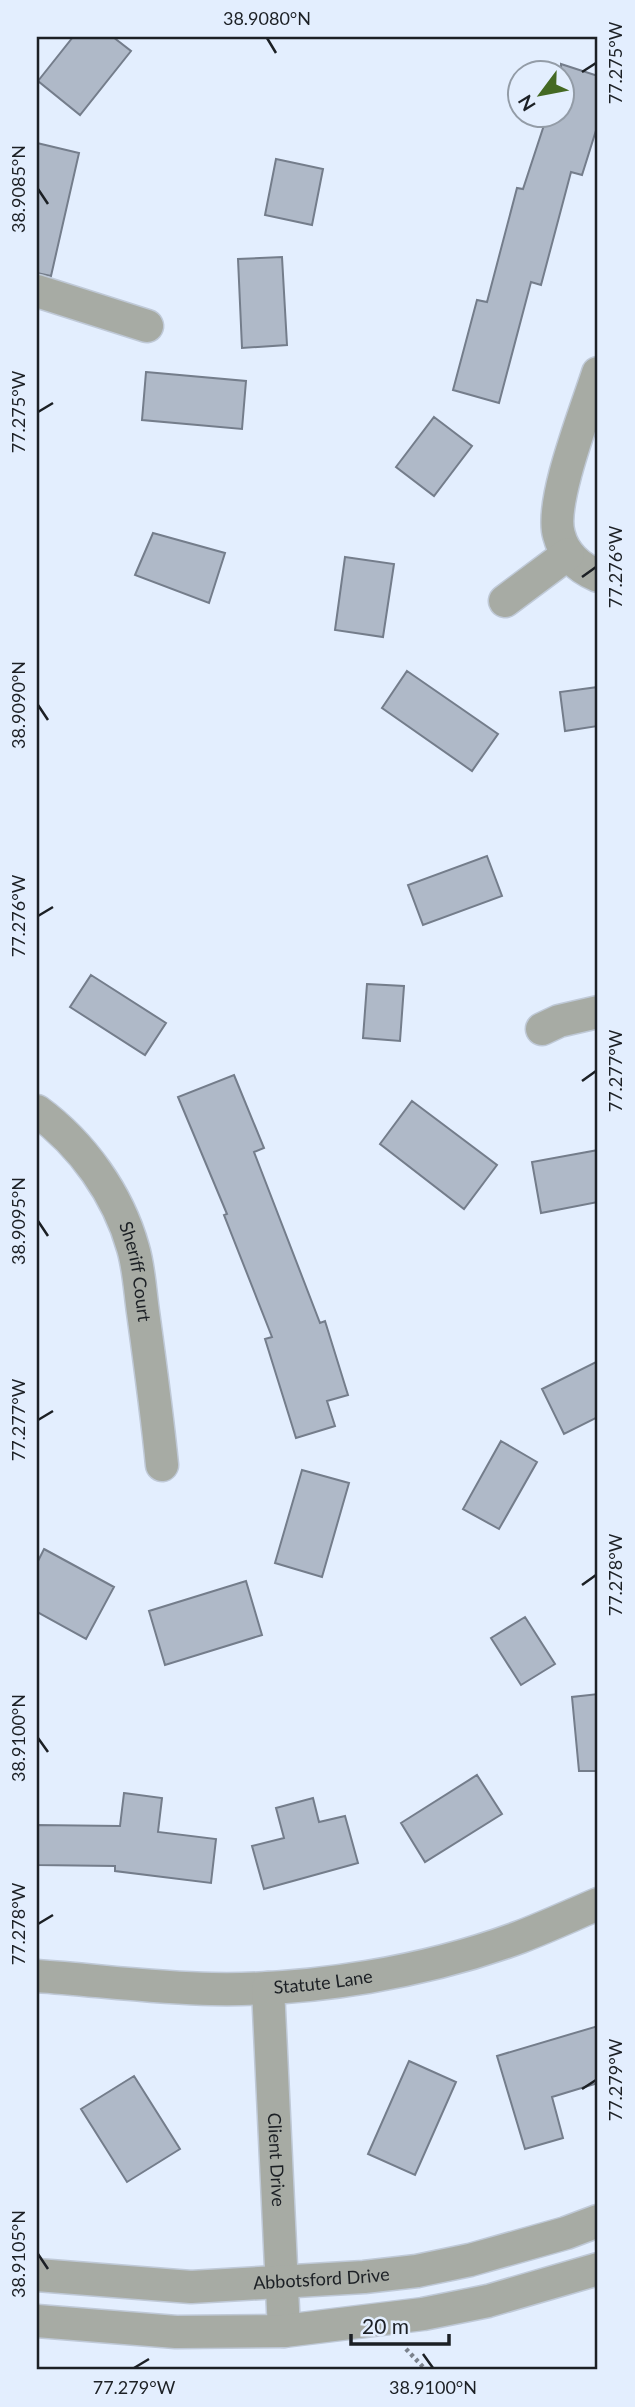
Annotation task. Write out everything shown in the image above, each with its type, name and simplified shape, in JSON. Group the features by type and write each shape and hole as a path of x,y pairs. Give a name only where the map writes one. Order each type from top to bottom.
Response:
{"street":[{"path":"37,291 147,326"},
{"path":"598,373 556,511 558,535 568,554 584,570 598,576"},
{"path":"505,601 568,554"},
{"path":"542,1029 559,1021 598,1012"},
{"name":"Sheriff Court","path":"37,1111 54,1124 88,1160 115,1203 133,1249 154,1388 162,1465"},
{"name":"Statute Lane","path":"37,1976 211,1989 268,1988 355,1979 437,1961 517,1937 598,1904"},
{"name":"Client Drive","path":"268,1988 285,2330"},
{"name":"Abbotsford Drive","path":"37,2275 191,2287 417,2271 566,2233 598,2221"},
{"path":"37,2320 176,2332 285,2330 423,2314 488,2301 598,2269"}],"path":[{"path":"406,2349 426,2370"}],"building":[{"path":"73,37 113,37 131,51 80,115 38,81"},
{"path":"576,69 598,76 598,124 582,175 571,172 541,285 531,282 499,403 453,390 477,300 487,302 517,188 523,189 542,130 576,130"},
{"path":"37,143 79,153 51,276 37,273"},
{"path":"276,159 323,169 312,225 265,215"},
{"path":"282,257 287,345 242,348 238,259"},
{"path":"146,372 246,381 242,429 142,420"},
{"path":"434,417 472,446 434,496 396,467"},
{"path":"153,533 225,553 209,603 135,575"},
{"path":"345,557 394,564 383,637 335,630"},
{"path":"407,671 498,734 472,771 382,708"},
{"path":"598,687 598,726 565,731 560,692"},
{"path":"487,856 502,896 423,925 408,885"},
{"path":"91,975 166,1023 145,1055 70,1007"},
{"path":"367,984 404,986 400,1041 363,1038"},
{"path":"234,1075 264,1148 254,1152 320,1323 325,1321 348,1395 327,1401 335,1426 296,1438 265,1339 272,1337 224,1215 227,1214 178,1097"},
{"path":"412,1101 497,1165 464,1209 380,1144"},
{"path":"598,1150 598,1202 541,1213 532,1162"},
{"path":"598,1361 598,1417 564,1434 542,1389"},
{"path":"501,1441 537,1462 499,1529 463,1509"},
{"path":"302,1470 349,1483 322,1577 275,1563"},
{"path":"44,1549 114,1587 86,1639 37,1612 37,1563"},
{"path":"246,1581 262,1635 165,1665 149,1611"},
{"path":"525,1617 555,1664 521,1685 491,1638"},
{"path":"598,1694 598,1771 579,1771 572,1697"},
{"path":"477,1775 502,1814 425,1862 401,1823"},
{"path":"124,1793 162,1798 158,1832 216,1839 211,1883 115,1871 115,1866 37,1865 37,1825 120,1826"},
{"path":"313,1798 319,1822 345,1816 358,1863 264,1889 252,1846 284,1838 276,1808"},
{"path":"598,2026 598,2083 552,2097 563,2138 525,2149 497,2056"},
{"path":"409,2061 456,2082 415,2175 368,2154"},
{"path":"134,2076 180,2149 127,2182 81,2109"}]}
